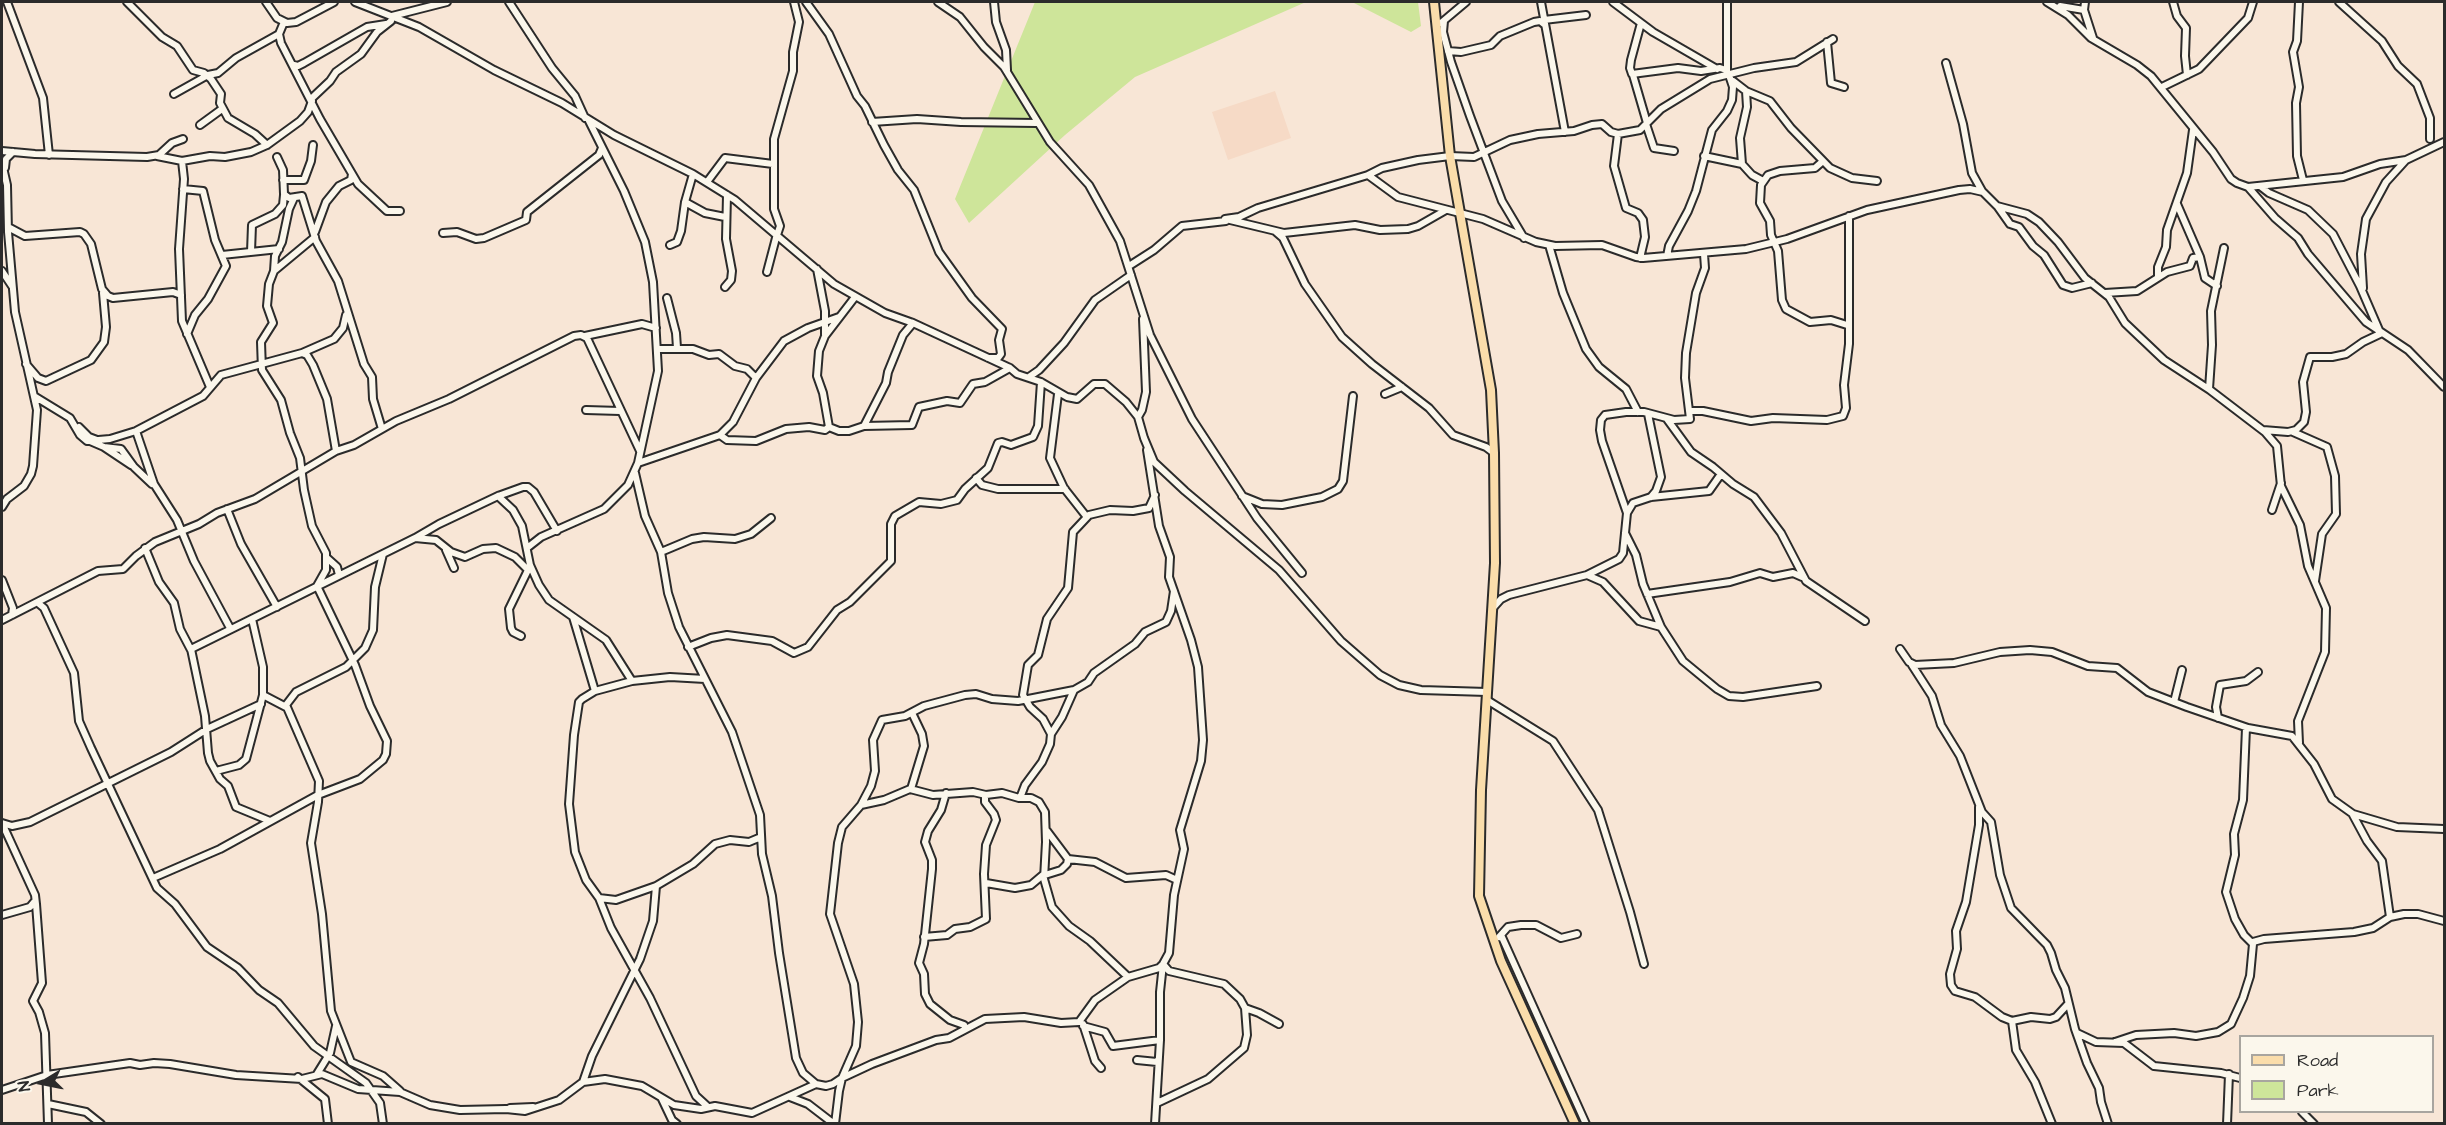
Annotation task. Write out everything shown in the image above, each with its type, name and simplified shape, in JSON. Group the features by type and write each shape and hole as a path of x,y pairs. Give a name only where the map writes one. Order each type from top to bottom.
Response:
{"main road":[{"path":"1434,2 1440,23 1450,156 1491,390 1495,562 1478,880 1483,913 1494,943 1575,1124"}],"street":[{"path":"7,2 43,98 49,154"},
{"path":"127,2 162,37 177,46 193,70 208,75 221,94 222,109 230,121 243,126 267,145"},
{"path":"266,2 277,18 284,22 296,22 334,2"},
{"path":"355,2 419,27 494,70 562,103 587,119 707,182 777,234 834,284 885,314 913,323 1010,368 1017,374 1041,382 1058,394 1077,399 1094,384 1105,384 1126,402 1138,417 1154,462 1279,570 1341,640 1380,675 1399,685 1420,690 1487,696 1553,741 1598,810 1644,964"},
{"path":"2,151 157,156 182,161 234,156 267,145 305,116 312,100 336,72 356,59 377,32 388,24 392,16 444,2"},
{"path":"509,2 552,68 574,96 624,191 645,242 653,282 658,349 657,371 649,418 638,464 628,485 604,509 541,537 526,548"},
{"path":"767,272 780,225 774,209 776,190 773,164 776,132 793,71 793,52 799,22 794,2"},
{"path":"806,2 829,34 856,96 865,106 898,170 915,192 939,252 972,298 1002,328 999,340 1000,356 986,358"},
{"path":"938,2 965,22 984,47 1007,70 1050,142 1089,185 1117,234 1143,316 1192,419 1257,518 1302,573"},
{"path":"994,2 996,22 1006,50 1007,70"},
{"path":"1466,2 1440,23 1470,116 1501,198 1525,239"},
{"path":"1541,2 1565,132"},
{"path":"1612,2 1653,32 1728,75 1746,91 1770,101 1791,128 1830,168 1852,178 1877,181"},
{"path":"1667,256 1669,246 1696,191 1712,130 1727,112 1732,100 1728,75 1727,2"},
{"path":"2047,2 2073,10 2084,10"},
{"path":"2085,2 2084,10 2093,40"},
{"path":"2174,2 2177,16 2186,28 2187,75"},
{"path":"2162,87 2203,65 2248,18 2253,2"},
{"path":"2299,2 2293,52 2299,87 2296,103 2297,156 2303,180"},
{"path":"2339,2 2382,41 2398,66 2418,84 2430,118 2430,139"},
{"path":"2056,5 2093,40 2137,65 2162,87 2193,130 2213,152 2231,179 2248,188 2275,218 2298,238 2308,254 2366,322 2408,350 2445,387"},
{"path":"1448,51 1461,52 1491,45 1500,36 1534,22 1545,23 1586,15"},
{"path":"284,22 279,34 281,43 321,121 352,172 364,190 381,207 389,212 400,210"},
{"path":"1641,23 1630,70 1654,148 1674,151"},
{"path":"293,64 301,65 367,27 388,24"},
{"path":"174,94 208,75 218,73 236,58 279,34"},
{"path":"1129,266 1154,250 1182,226 1226,221 1226,219 1387,167 1450,156 1468,158 1510,140 1600,124 1618,134 1640,130 1661,109 1704,83 1766,66 1796,62 1830,40 1832,83 1845,87"},
{"path":"1946,63 1977,186 1997,206 2010,224 2019,227 2033,246 2044,255 2063,285 2072,288 2092,283"},
{"path":"1633,75 1675,68 1701,71 1717,69"},
{"path":"1746,91 1747,107 1740,138 1743,164 1752,175 1763,180"},
{"path":"200,124 222,109"},
{"path":"873,122 917,119 1037,123"},
{"path":"2158,276 2158,267 2166,247 2167,231 2187,173 2193,130"},
{"path":"1618,134 1615,144 1614,168 1626,208 1638,213 1643,220 1645,237 1640,258"},
{"path":"157,156 172,143 183,139"},
{"path":"2248,188 2343,177 2380,164 2406,160 2445,142"},
{"path":"283,180 303,180 311,160 313,145"},
{"path":"443,233 457,232 476,239 484,238 526,220 527,212 600,155 602,148"},
{"path":"2,507 7,499 24,486 33,466 37,410 26,362 10,256 7,184 3,166 13,152"},
{"path":"1704,156 1743,164"},
{"path":"277,157 283,170 283,180 289,197 289,209 269,284 267,306 273,323 261,342 263,374 281,400 303,472 304,490 312,526 327,558 337,567 339,575"},
{"path":"707,182 725,158 773,164"},
{"path":"2363,294 2361,254 2366,219 2386,182 2406,160"},
{"path":"182,161 183,189 180,219 182,321 210,387"},
{"path":"1823,161 1811,169 1770,173 1763,180 1760,203 1770,221 1771,235 1779,259 1782,300 1786,309 1810,322 1831,320 1847,325"},
{"path":"274,271 315,235 326,202 339,186 351,180 352,172"},
{"path":"670,245 675,244 679,238 685,202 693,174"},
{"path":"1368,175 1398,198 1489,221 1525,239 1550,246 1602,245 1640,258 1704,254 1775,243 1867,210 1959,190 1977,191 1986,196"},
{"path":"2260,186 2269,193 2308,210 2333,234 2380,331"},
{"path":"183,189 203,191 215,240 226,266 223,275 195,315 187,334"},
{"path":"251,252 252,225 275,213 289,197 299,195 303,197 315,235 338,281 346,313 364,364 371,374 373,399 382,429"},
{"path":"725,287 731,280 732,271 726,239 727,195"},
{"path":"685,202 705,213 725,218"},
{"path":"2177,203 2200,257 2205,278 2217,286"},
{"path":"1997,206 2027,214 2039,222 2092,283 2113,301 2125,323 2164,360 2209,389 2263,430 2277,446 2281,483 2300,525 2308,566 2326,608 2326,643 2323,660 2298,720 2299,743"},
{"path":"1226,219 1275,231 1298,233 1355,225 1380,230 1408,229 1418,226 1447,209"},
{"path":"1690,411 1703,411 1751,421 1768,418 1820,420 1841,417 1846,406 1844,385 1849,344 1847,325 1849,216"},
{"path":"2,237 8,230"},
{"path":"8,230 25,236 80,232 84,234 91,243 102,289 105,313 104,342 91,360 73,366 58,377 46,381 38,378 26,362"},
{"path":"1275,231 1282,238 1304,282 1335,330 1372,364 1429,408 1453,435 1486,447 1494,453"},
{"path":"1550,246 1563,293 1586,349 1599,367 1627,391 1638,412"},
{"path":"2209,389 2212,345 2211,311 2224,248"},
{"path":"222,255 279,249"},
{"path":"1627,513 1611,470 1600,430 1604,415 1638,412 1667,419 1689,420 1690,411 1685,378 1686,353 1696,293 1705,268 1704,254"},
{"path":"10,256 2,269 13,287"},
{"path":"2104,293 2132,292 2167,272 2190,267 2193,258 2200,257"},
{"path":"817,269 825,336"},
{"path":"1029,377 1039,370 1064,343 1099,296 1131,275"},
{"path":"102,289 106,295 113,298 172,292 180,295"},
{"path":"829,427 823,393 817,376 819,351 825,336 855,297"},
{"path":"667,298 676,333 677,348"},
{"path":"93,441 110,439 136,431 203,396 221,375 262,363 269,364 334,339 343,328 346,313"},
{"path":"1138,417 1146,392 1143,316"},
{"path":"638,464 720,435 733,422 744,405 756,378 784,341 825,321 839,317"},
{"path":"864,426 886,383 903,335 913,323"},
{"path":"2,620 98,571 123,569 145,548 200,524 227,509 255,499 336,451 354,445 382,429 449,399 548,347 574,336 585,336 642,324 656,328"},
{"path":"2292,431 2302,426 2306,417 2303,382 2310,357 2332,357 2346,354 2380,331"},
{"path":"585,336 602,367 640,451"},
{"path":"658,349 698,349 709,355 721,354 735,366 747,369 756,378"},
{"path":"302,353 307,355 313,366 327,399 336,451"},
{"path":"829,427 839,431 849,431 864,426 911,425 914,423 919,407 947,401 958,404 973,384 985,382 1010,368"},
{"path":"688,646 719,636 736,636 756,641 772,641 794,652 802,651 837,610 844,607 886,568 891,560 891,524 895,516 919,502 928,501 941,504 957,500 990,465 999,442 1011,445 1033,436 1038,426 1041,382"},
{"path":"1385,394 1402,387"},
{"path":"1058,394 1050,458 1066,489 1086,516"},
{"path":"34,396 70,418 80,435 104,447 121,449 134,467 155,486"},
{"path":"1242,495 1262,504 1282,505 1322,497 1338,489 1343,481 1353,396"},
{"path":"585,410 620,411"},
{"path":"1648,414 1661,477 1651,497"},
{"path":"1667,419 1691,452 1756,499 1799,565 1802,577"},
{"path":"140,439 143,427"},
{"path":"720,435 727,440 756,441 786,429 809,427 825,430 829,427"},
{"path":"2263,430 2292,431 2327,447 2335,476 2336,514 2322,534 2314,582"},
{"path":"136,431 155,486 177,520 180,532 212,598 230,628"},
{"path":"1101,1068 1095,1061 1082,1023 1095,1000 1128,977 1159,968 1169,952 1177,880 1184,849 1180,830 1201,761 1203,740 1198,667 1169,577 1170,557 1159,526 1146,443"},
{"path":"635,473 645,516 661,552 668,593 688,646 727,721 760,815 763,861 772,896 796,1058 803,1073 816,1084 826,1086 931,1042 949,1038 985,1018 1024,1017 1061,1023 1082,1023 1105,1032 1113,1046 1160,1040"},
{"path":"1492,609 1501,599 1513,593 1587,575 1621,558 1627,513 1633,503 1651,497 1708,491 1721,474"},
{"path":"976,478 982,485 998,489 1035,487 1066,489"},
{"path":"2272,510 2281,483"},
{"path":"191,650 230,628 277,607 439,524 498,496 523,487 531,489 556,531"},
{"path":"1051,734 1042,718 1035,713 1023,695 1028,664 1038,655 1041,634 1048,617 1060,603 1068,588 1072,536 1086,516 1110,510 1133,511 1149,508 1155,493"},
{"path":"498,496 513,510 522,526 529,567 549,600 610,643 632,681"},
{"path":"227,509 241,544 277,607"},
{"path":"661,552 692,539 704,537 735,539 751,534 771,518"},
{"path":"1625,533 1636,555 1647,594 1661,627 1683,661 1717,689 1729,696 1743,697 1817,686"},
{"path":"415,538 436,540 455,555 465,557 483,549 495,548 515,557 529,567"},
{"path":"444,546 454,568"},
{"path":"145,548 159,582 174,603 180,629 191,650 207,729 208,756 220,779 228,786 236,807 270,821"},
{"path":"286,707 289,699 296,693 346,667 365,648 373,630 375,587 383,554"},
{"path":"317,586 326,570 327,558"},
{"path":"521,636 513,632 509,609 529,567"},
{"path":"1647,594 1732,582 1761,573 1773,577 1793,573 1865,621"},
{"path":"1587,575 1603,582 1639,621 1661,627"},
{"path":"2,580 13,608 12,615"},
{"path":"153,878 220,849 318,795 360,779 383,760 387,741 370,706 353,660 317,586"},
{"path":"790,1097 808,1104 835,1124 842,1078 856,1047 858,1023 857,1000 850,968 832,924 830,910 839,834 848,818 861,805 874,777 873,740 882,720 971,694 992,699 1025,700 1074,690 1088,682 1094,674 1135,644 1145,632 1166,622 1171,610 1174,591"},
{"path":"38,603 44,608 74,673 79,721 160,892 175,904 207,947 238,968 258,990 278,1003 314,1046 356,1074 372,1090 380,1103 383,1124"},
{"path":"572,617 596,691"},
{"path":"216,771 237,766 246,759 261,704 264,667 252,619"},
{"path":"1900,649 1932,696 1941,725 1960,756 1979,805 1992,824 2001,875 2012,908 2049,948 2065,988 2083,1052 2099,1088 2108,1124"},
{"path":"1912,664 1954,663 2008,651 2046,651 2088,666 2117,668 2148,692 2246,728 2292,736 2314,764 2332,799 2353,814 2397,827 2445,829"},
{"path":"2174,702 2182,670"},
{"path":"2218,718 2216,707 2220,684 2246,681 2258,672"},
{"path":"701,1109 650,998 611,928 599,898 586,880 575,852 569,804 579,702 596,691 632,681 670,677 705,679"},
{"path":"1019,798 1023,795 1025,784 1042,762 1050,744 1051,734 1062,717 1074,690"},
{"path":"263,695 286,707 320,787 311,843 322,914 329,1004 336,1026 351,1062 383,1076 400,1092"},
{"path":"2,823 12,826 30,822 179,748 207,729 261,704"},
{"path":"911,789 924,746 922,734 912,713"},
{"path":"2246,728 2247,750 2243,800 2234,834 2235,855 2226,892 2231,909 2244,936 2253,942 2264,939 2354,932 2373,928 2390,917 2418,914 2445,921"},
{"path":"861,805 884,800 911,789 929,795 1002,793 1019,798 1031,798 1041,804 1044,809 1046,830 1044,874 1050,900 1058,916 1093,943 1128,977"},
{"path":"946,793 941,810 928,831 925,842 933,860 919,963 924,974 927,999 935,1010 950,1020 964,1025"},
{"path":"924,937 947,935 955,929 970,927 984,921 987,916 984,874 987,843 996,820 985,802 985,795"},
{"path":"1979,805 1979,825 1966,902 1956,931 1956,956 1950,980 1955,991 1975,997 2012,1022 2031,1017 2050,1019 2056,1017 2068,1004"},
{"path":"2353,814 2367,841 2382,861 2390,917"},
{"path":"2,823 36,900 42,983 33,1001 45,1033 48,1124"},
{"path":"6,833 12,826"},
{"path":"1046,830 1068,859 1095,862 1126,878 1166,875 1177,880"},
{"path":"599,898 616,900 656,886 693,864 713,845 728,840 749,842 761,837"},
{"path":"986,883 1015,888 1024,886 1034,883 1044,874 1061,870 1067,864 1068,859"},
{"path":"583,1082 592,1056 635,971 653,921 656,886"},
{"path":"2,915 26,909 36,900"},
{"path":"26,909 37,912"},
{"path":"1494,943 1508,927 1531,925 1561,938 1577,934"},
{"path":"1501,935 1586,1124"},
{"path":"2115,1042 2136,1035 2174,1033 2196,1036 2225,1029 2234,1018 2247,986 2253,942"},
{"path":"1157,1102 1208,1079 1244,1048 1247,1035 1245,1008 1240,999 1224,984 1169,971 1163,964"},
{"path":"1155,1124 1163,964"},
{"path":"1245,1008 1279,1024"},
{"path":"2012,1022 2016,1050 2035,1082 2052,1124"},
{"path":"317,1074 330,1053 336,1026"},
{"path":"2076,1032 2097,1043"},
{"path":"2083,1052 2087,1046 2097,1043 2124,1042 2154,1066 2229,1074 2239,1077"},
{"path":"1137,1060 1157,1062 1158,1060"},
{"path":"2,1090 46,1075 130,1063 170,1064 236,1075 302,1079 317,1074 326,1075 341,1084 358,1089 400,1092 436,1107 473,1111 506,1109 525,1112 559,1100 583,1082 605,1079 649,1088 674,1105 701,1109 715,1106"},
{"path":"2227,1124 2229,1074"},
{"path":"298,1077 325,1099 328,1124"},
{"path":"699,1101 708,1107 715,1106 752,1113 816,1084"},
{"path":"661,1098 673,1122 677,1124"},
{"path":"48,1104 80,1110 101,1124"},
{"path":"2303,1113 2314,1124"}],"shaded area":[{"path":"1275,91 1291,138 1228,160 1212,112"}],"green space":[{"path":"1035,2 1306,2 1135,77 1065,135 969,223 955,199"},
{"path":"1352,2 1418,2 1421,26 1411,32"}]}
